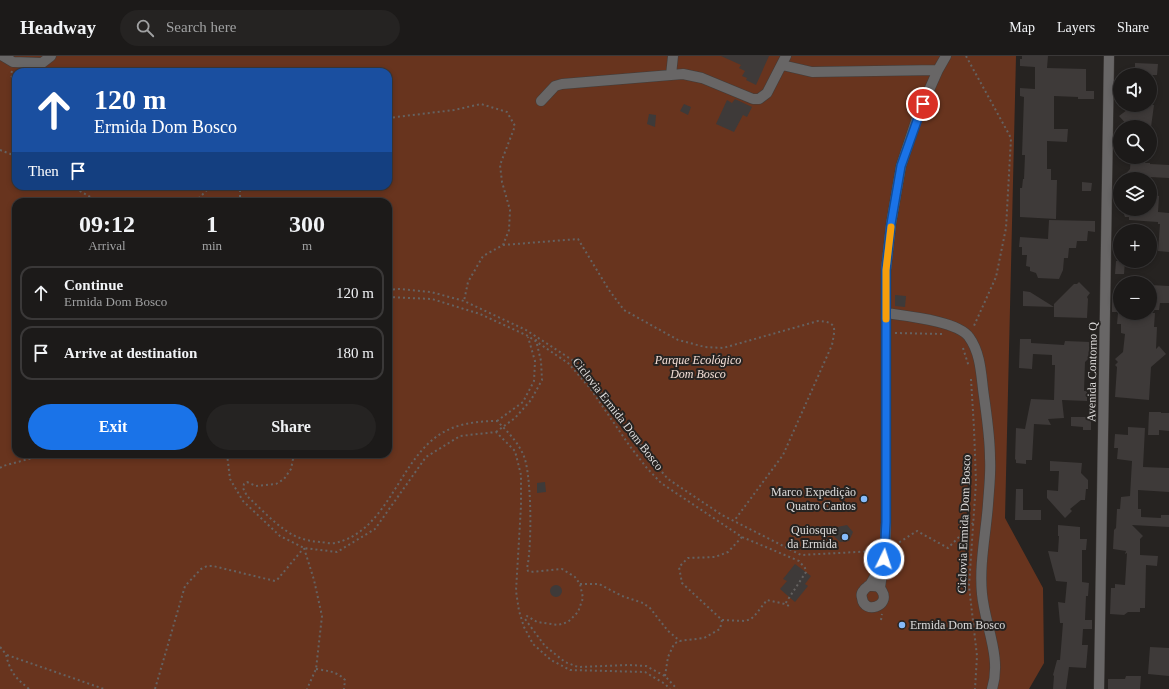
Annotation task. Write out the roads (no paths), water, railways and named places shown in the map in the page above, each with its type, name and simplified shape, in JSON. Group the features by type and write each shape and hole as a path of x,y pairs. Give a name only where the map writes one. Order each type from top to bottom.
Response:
{"street":[{"path":"3,56 13,62 42,63 51,56"},
{"path":"671,75 673,56"},
{"path":"880,588 885,555 886,270 891,224 901,166 918,115 938,70 946,56"},
{"name":"Avenida Contorno Q","path":"1099,689 1110,56"},
{"path":"541,100 558,84 683,74 702,78 753,99 759,99 767,93 784,61 812,72 938,70"},
{"path":"886,313 943,323 963,331 965,340 976,349 981,366 988,425 990,459 982,573 982,594 993,643 996,670 992,689"},
{"path":"868,586 880,588 884,594 880,606 874,608 867,607 861,596 863,590 868,586 885,555"}],"place":[{"name":"Marco Expedição Quatro Cantos","path":"864,499"},
{"name":"Quiosque da Ermida","path":"845,537"},
{"name":"Ermida Dom Bosco","path":"902,625"}],"park label":[{"name":"Parque Ecológico Dom Bosco","path":"698,367"}]}
